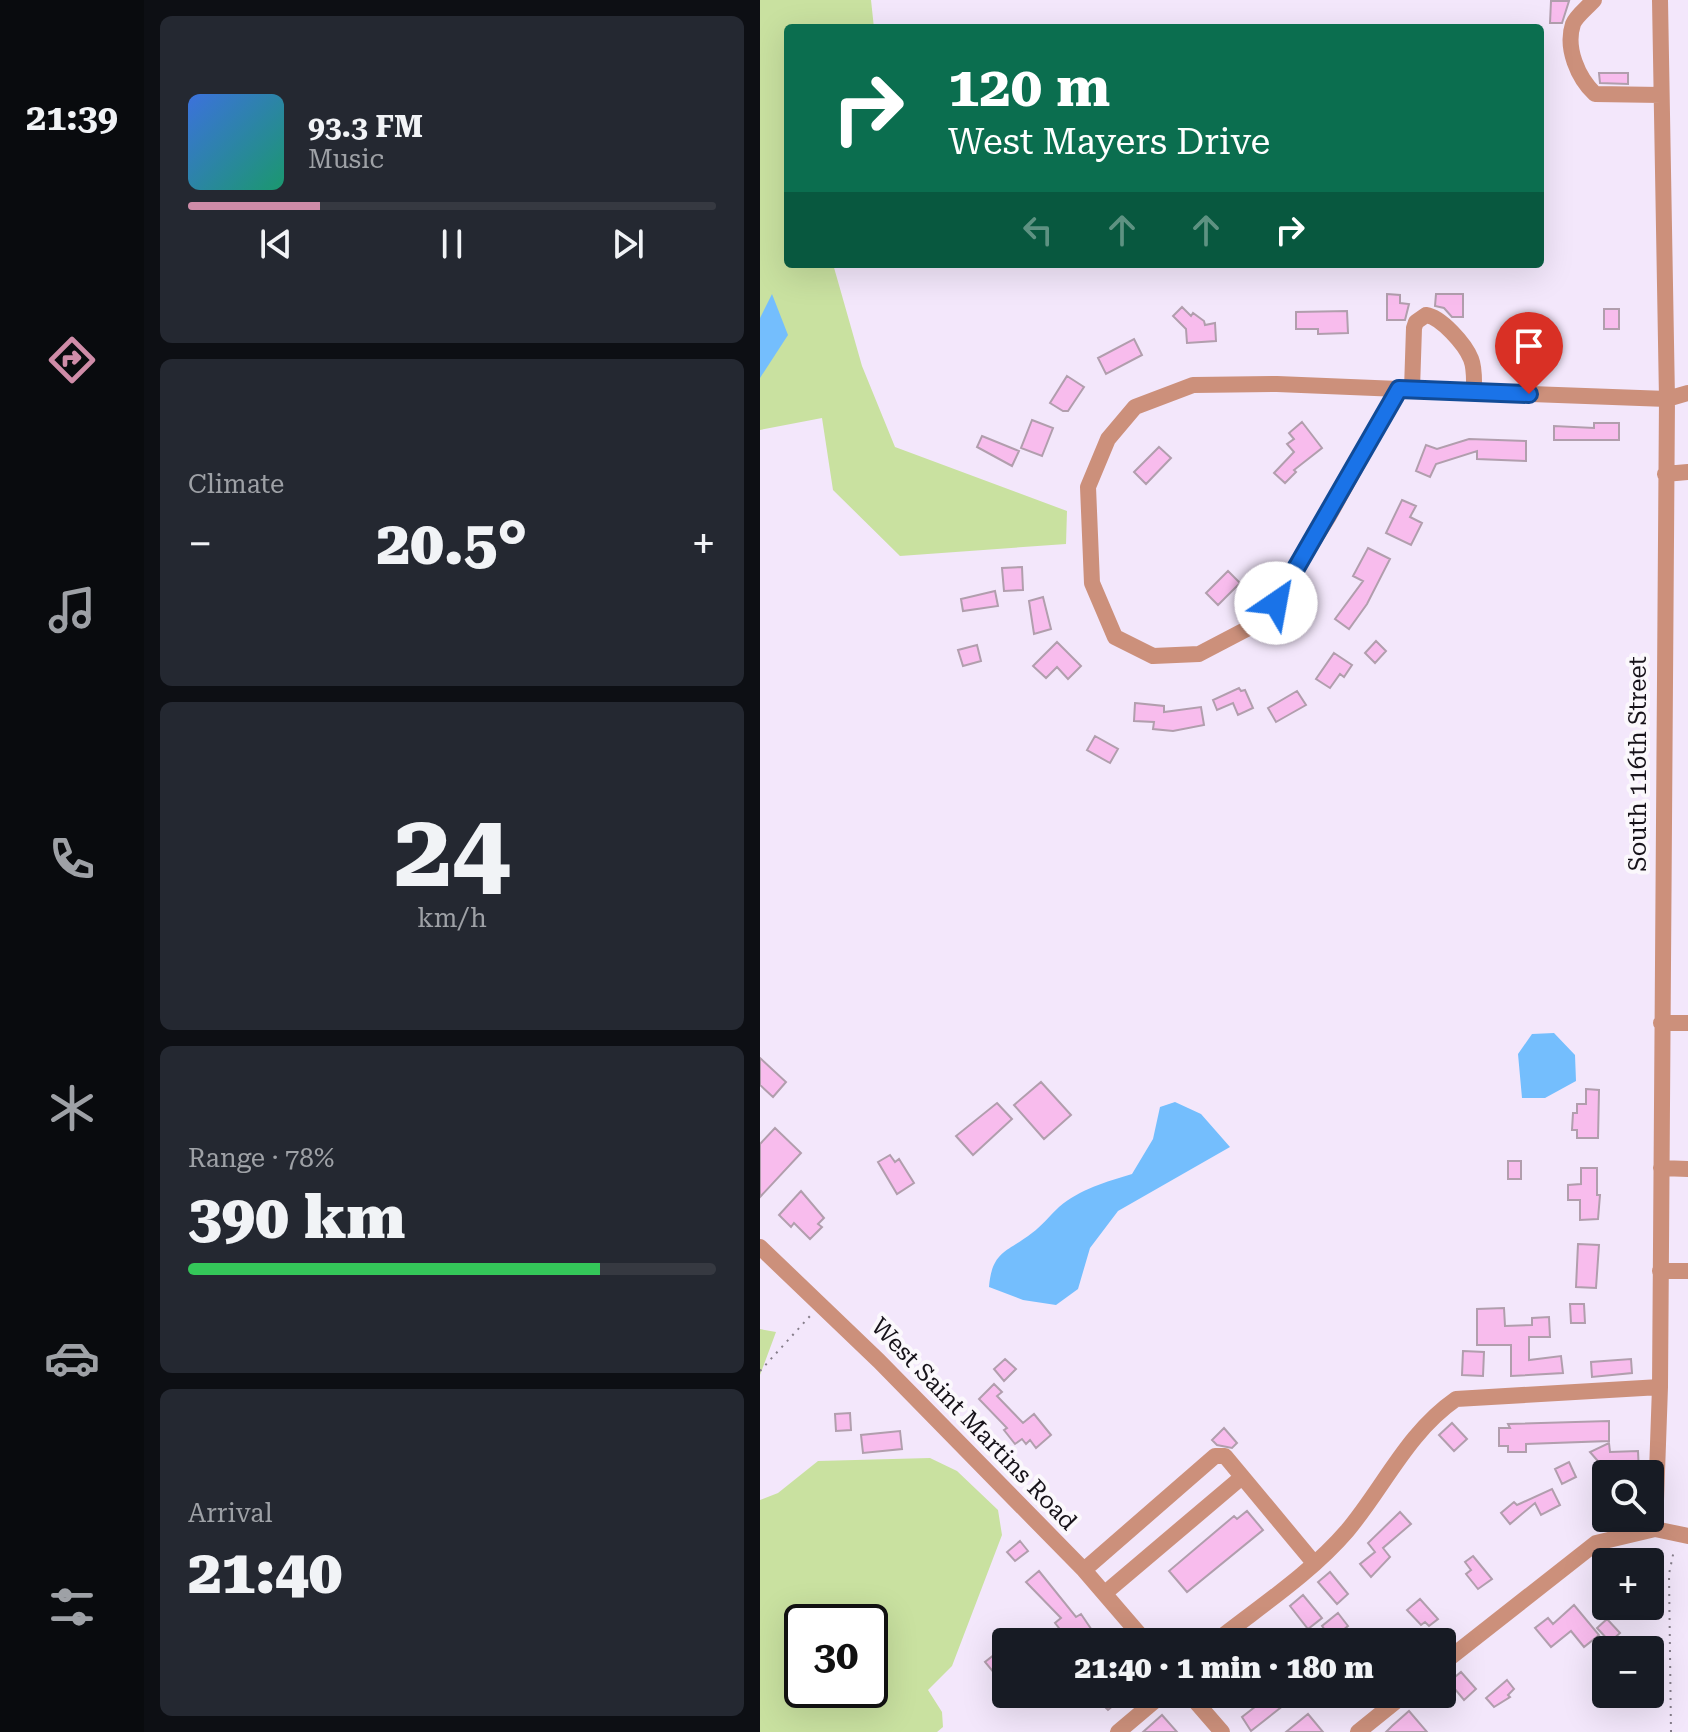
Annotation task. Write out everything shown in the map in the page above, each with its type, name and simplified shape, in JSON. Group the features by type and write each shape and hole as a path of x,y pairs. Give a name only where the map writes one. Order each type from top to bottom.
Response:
{"street":[{"path":"1594,0 1574,23 1571,47 1583,83 1595,94 1661,95"},
{"name":"South 116th Street","path":"1657,1460 1667,399 1660,0"},
{"path":"1474,392 1473,368 1467,352 1439,321 1426,315 1416,322 1414,328 1406,389 1264,620 1199,654 1153,656 1115,637 1092,583 1088,487 1108,439 1135,407 1193,385 1277,384 1406,389 1474,392 1667,399 1688,393"},
{"path":"1665,474 1688,472"},
{"path":"1661,1023 1688,1023"},
{"path":"1661,1168 1688,1169"},
{"name":"West Saint Martins Road","path":"760,1247 821,1303 1084,1570 1134,1628"},
{"path":"1660,1271 1688,1271"},
{"path":"1233,1628 1314,1563 1348,1529 1406,1448 1437,1412 1456,1399 1660,1387"},
{"path":"1084,1570 1215,1456 1225,1456 1314,1563"},
{"path":"1105,1593 1242,1477"},
{"path":"1664,1531 1688,1536"},
{"path":"1456,1653 1596,1543 1642,1532"},
{"path":"1118,1732 1146,1708"},
{"path":"1201,1708 1222,1732"},
{"path":"1358,1732 1388,1708"}],"path":[{"path":"760,1371 821,1303"},
{"path":"1659,1532 1672,1543 1674,1551 1669,1574 1671,1732"}],"green space":[{"path":"760,0 871,0 874,24 784,24 784,268 834,268 862,366 895,447 1067,511 1066,544 900,556 833,490 822,418 760,430"},
{"path":"760,1329 776,1332 760,1375"},
{"path":"930,1458 957,1471 998,1510 1002,1535 952,1666 928,1690 942,1712 943,1727 937,1732 760,1732 760,1500 778,1493 818,1461"}],"water":[{"path":"772,294 788,335 760,378 760,318"},
{"path":"1554,1033 1575,1055 1576,1081 1545,1098 1522,1098 1518,1054 1532,1034"},
{"path":"1175,1102 1201,1114 1230,1147 1118,1211 1090,1248 1078,1289 1056,1305 1023,1300 989,1287 994,1266 1003,1253 1036,1230 1059,1207 1084,1191 1132,1174 1153,1139 1160,1107"}],"building":[{"path":"1551,1 1569,1 1562,23 1550,23"},
{"path":"1599,73 1628,73 1628,84 1600,83"},
{"path":"1387,294 1400,295 1400,303 1409,304 1405,320 1387,320"},
{"path":"1436,294 1463,294 1463,317 1452,317 1444,308 1435,306"},
{"path":"1182,307 1191,316 1193,313 1204,321 1205,325 1215,323 1216,341 1187,343 1186,329 1173,316"},
{"path":"1604,309 1619,309 1619,329 1604,329"},
{"path":"1347,311 1348,333 1318,334 1318,329 1296,329 1296,312"},
{"path":"1134,339 1142,355 1106,374 1098,358"},
{"path":"1067,376 1084,387 1068,411 1063,411 1050,403"},
{"path":"1032,420 1053,428 1042,456 1021,448"},
{"path":"1302,422 1322,448 1294,470 1296,472 1285,483 1274,473 1294,452 1287,444 1294,439 1289,433"},
{"path":"1594,423 1619,423 1619,440 1554,440 1554,426 1594,428"},
{"path":"982,436 1019,451 1012,466 977,447"},
{"path":"1469,439 1526,441 1526,461 1477,459 1477,451 1436,464 1430,477 1416,471 1426,445 1437,449"},
{"path":"1159,447 1171,458 1146,484 1134,472"},
{"path":"1402,500 1416,506 1410,517 1422,523 1411,545 1386,533"},
{"path":"1368,548 1390,559 1367,604 1349,629 1335,619 1363,581 1353,576"},
{"path":"1022,567 1023,590 1004,591 1002,568"},
{"path":"1228,571 1240,583 1218,605 1206,593"},
{"path":"995,591 998,606 963,611 961,599"},
{"path":"1043,597 1051,629 1034,634 1029,601"},
{"path":"1376,641 1386,651 1375,663 1365,653"},
{"path":"1057,642 1081,666 1068,679 1057,667 1046,678 1033,666"},
{"path":"977,645 981,661 963,666 958,650"},
{"path":"1334,653 1352,665 1344,677 1340,674 1330,688 1316,679"},
{"path":"1239,688 1245,690 1253,708 1238,715 1233,703 1217,710 1213,700"},
{"path":"1297,691 1306,705 1276,722 1268,708"},
{"path":"1135,703 1164,706 1164,712 1201,707 1204,725 1173,731 1153,729 1154,722 1134,721"},
{"path":"1095,736 1118,749 1110,763 1087,750"},
{"path":"760,1058 786,1082 773,1097 760,1085"},
{"path":"1041,1082 1071,1115 1044,1139 1014,1105"},
{"path":"1586,1089 1599,1090 1598,1138 1577,1138 1577,1130 1572,1130 1577,1104 1586,1104"},
{"path":"997,1103 1012,1119 973,1155 956,1136"},
{"path":"775,1128 801,1153 760,1197 760,1144"},
{"path":"890,1155 895,1162 899,1159 914,1183 897,1194 878,1162"},
{"path":"1508,1161 1521,1161 1521,1179 1508,1179"},
{"path":"1581,1168 1597,1168 1597,1195 1600,1195 1598,1219 1580,1220 1580,1200 1568,1200 1568,1185 1581,1184"},
{"path":"801,1191 824,1218 818,1224 822,1227 810,1239 794,1223 791,1227 779,1215"},
{"path":"1578,1244 1599,1245 1596,1288 1576,1287"},
{"path":"1570,1304 1584,1304 1585,1323 1571,1323"},
{"path":"1504,1308 1505,1326 1532,1325 1532,1318 1549,1317 1550,1337 1529,1337 1529,1360 1561,1356 1563,1373 1511,1376 1511,1345 1477,1345 1477,1309"},
{"path":"1463,1351 1484,1352 1483,1376 1462,1375"},
{"path":"1005,1359 1016,1369 1004,1381 994,1369"},
{"path":"1631,1359 1632,1373 1592,1377 1591,1362"},
{"path":"994,1384 1002,1392 997,1396 1023,1423 1034,1414 1051,1435 1036,1448 1030,1440 1026,1444 1022,1439 1015,1444 1004,1430 1007,1428 979,1399"},
{"path":"850,1413 851,1430 836,1431 835,1414"},
{"path":"1609,1421 1609,1441 1526,1444 1526,1452 1508,1452 1508,1446 1499,1446 1499,1428 1510,1428 1508,1424"},
{"path":"1452,1423 1467,1439 1454,1451 1439,1435"},
{"path":"1224,1428 1237,1443 1232,1448 1217,1445 1212,1440"},
{"path":"900,1431 902,1449 863,1453 861,1435"},
{"path":"1609,1443 1610,1452 1638,1451 1638,1460 1597,1460 1590,1452"},
{"path":"1569,1462 1576,1477 1562,1484 1555,1469"},
{"path":"1552,1489 1560,1505 1541,1515 1535,1503 1510,1524 1501,1513 1514,1502 1517,1505"},
{"path":"1247,1511 1263,1530 1187,1592 1169,1571 1234,1516 1237,1519"},
{"path":"1400,1512 1411,1524 1383,1548 1390,1557 1371,1577 1360,1564 1375,1552 1368,1543"},
{"path":"1020,1541 1028,1551 1015,1561 1007,1552"},
{"path":"1473,1556 1492,1579 1478,1589 1466,1574 1471,1570 1465,1562"},
{"path":"1039,1571 1076,1617 1081,1614 1090,1628 1059,1628 1055,1623 1061,1618 1026,1582"},
{"path":"1330,1572 1348,1594 1337,1604 1318,1582"},
{"path":"1303,1595 1322,1618 1307,1628 1290,1606"},
{"path":"1420,1599 1438,1619 1429,1626 1425,1622 1421,1625 1407,1610"},
{"path":"1574,1605 1599,1635 1592,1636 1592,1641 1584,1647 1571,1631 1551,1647 1535,1628 1548,1618 1553,1624"},
{"path":"1338,1613 1348,1626 1324,1628 1322,1626"},
{"path":"1608,1620 1620,1633 1604,1636 1597,1628"},
{"path":"992,1656 992,1670 985,1662"},
{"path":"1461,1672 1476,1689 1464,1700 1456,1690 1456,1676"},
{"path":"1507,1680 1514,1689 1508,1695 1510,1697 1494,1707 1486,1698"},
{"path":"1254,1708 1280,1708 1251,1731 1242,1717"},
{"path":"1409,1711 1427,1732 1386,1732 1392,1726"},
{"path":"1308,1714 1323,1732 1286,1732"},
{"path":"1162,1715 1177,1732 1143,1732"}],"route":[{"path":"1276,603 1329,516 1399,389 1529,394"}]}
